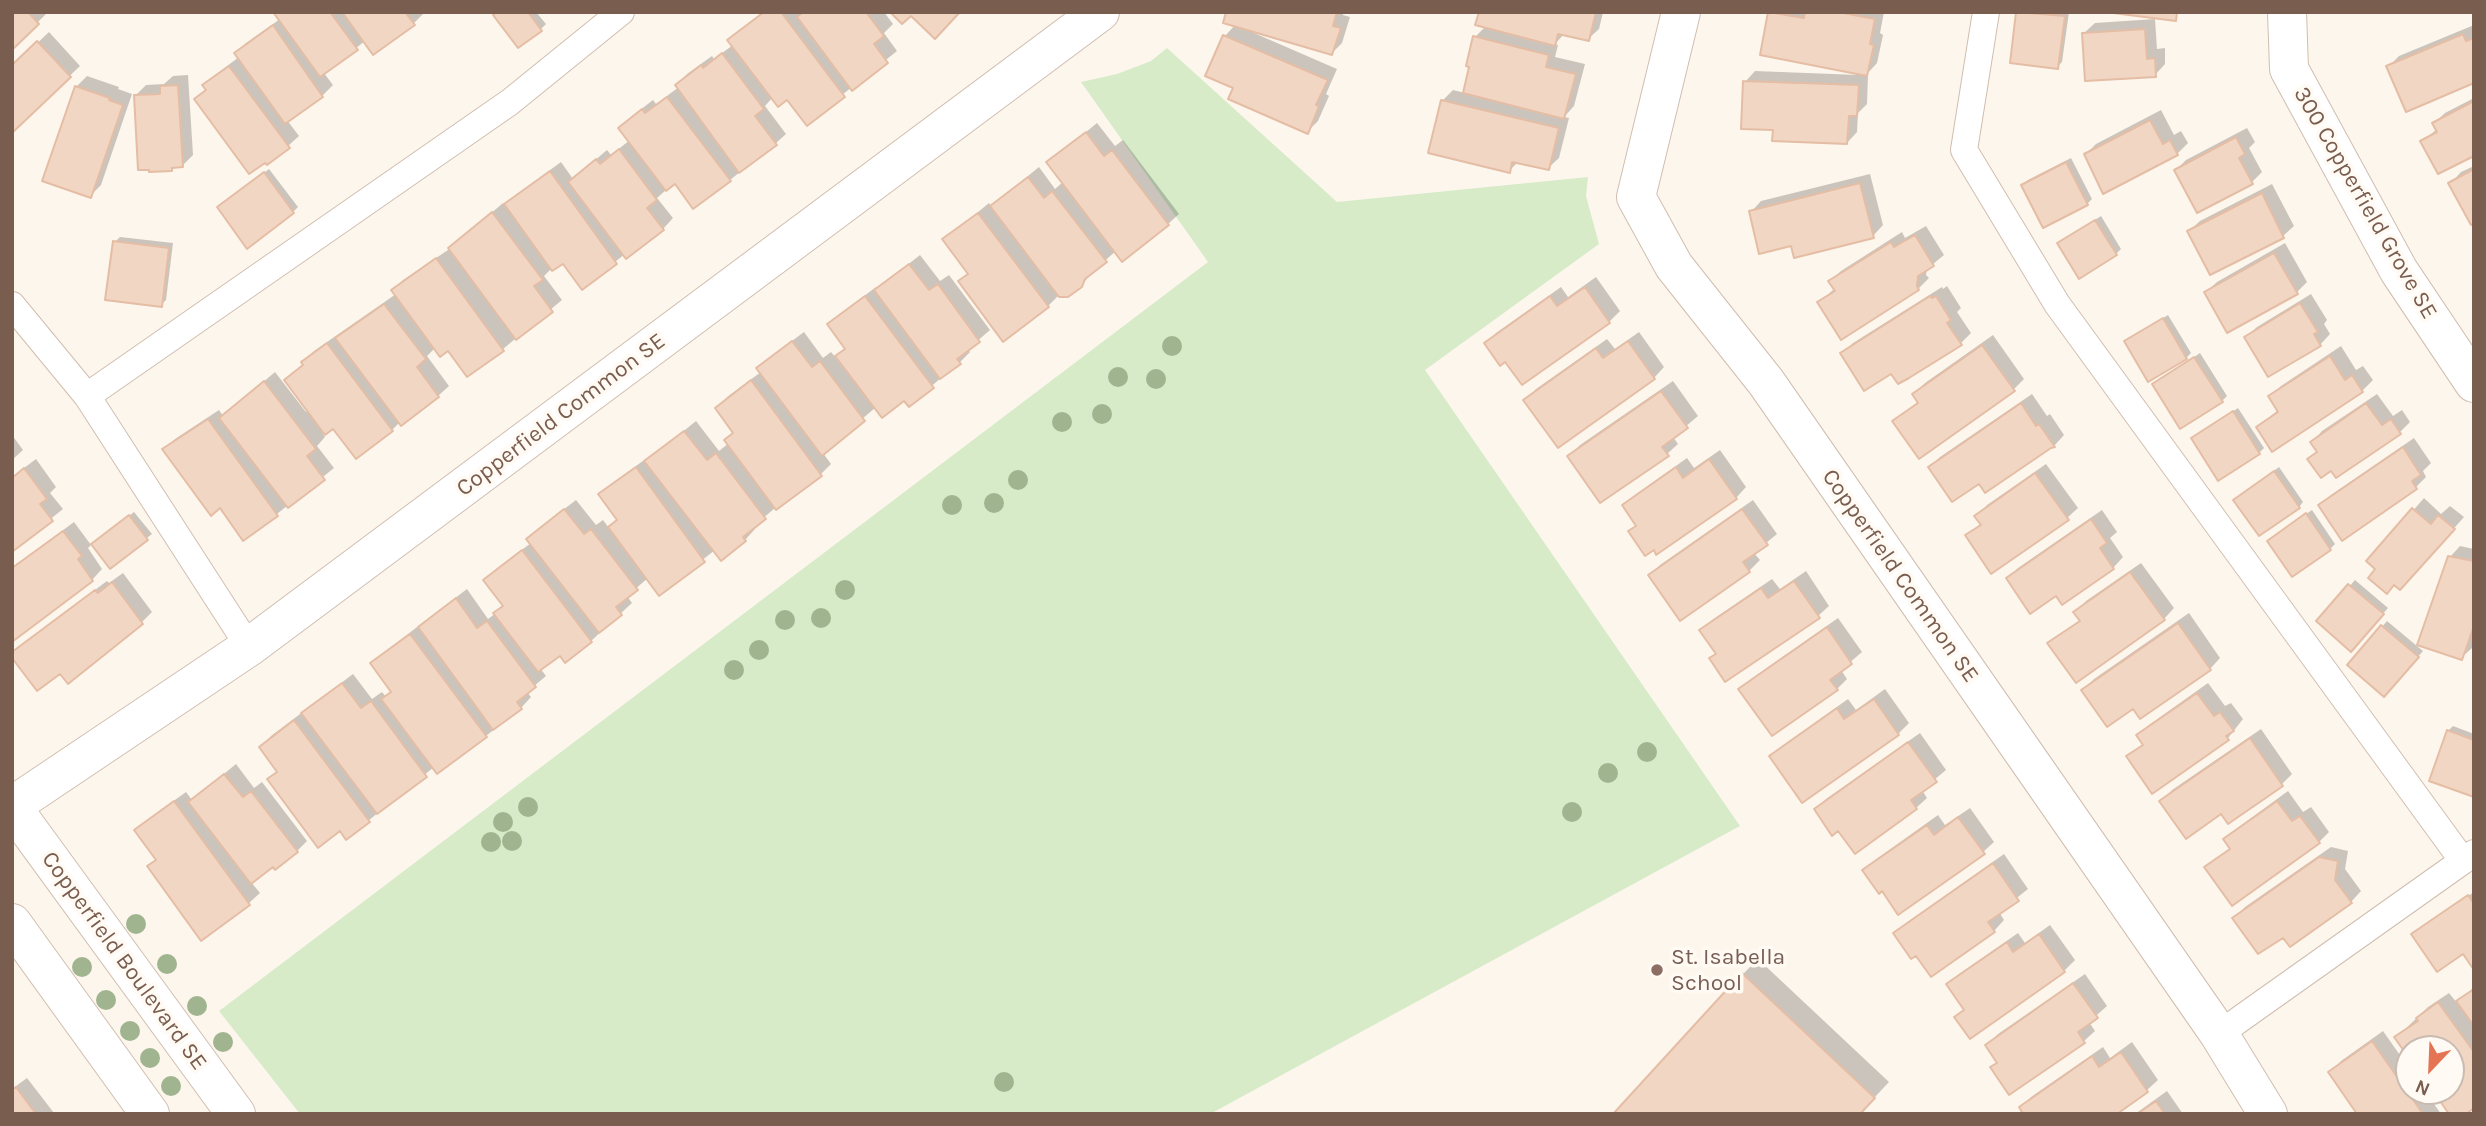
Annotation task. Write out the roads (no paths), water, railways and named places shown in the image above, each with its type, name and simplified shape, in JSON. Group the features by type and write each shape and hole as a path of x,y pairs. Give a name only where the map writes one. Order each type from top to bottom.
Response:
{"street":[{"name":"Copperfield Common SE","path":"12,807 249,646 1100,12"},
{"name":"Copperfield Common SE","path":"1681,12 1636,197 1674,266 1766,382 2219,1034 2268,1114"},
{"name":"300 Copperfield Grove SE","path":"2287,12 2289,69 2399,271 2474,383"},
{"name":"Copperfield Boulevard SE","path":"12,807 236,1114"},
{"path":"12,923 150,1114"}],"lane":[{"path":"87,396 510,102 621,12"},
{"path":"1986,12 1964,150 2057,304 2469,857 2219,1034"},
{"path":"12,305 87,396 249,646"}],"place":[{"name":"St. Isabella School","path":"1657,970"}]}
